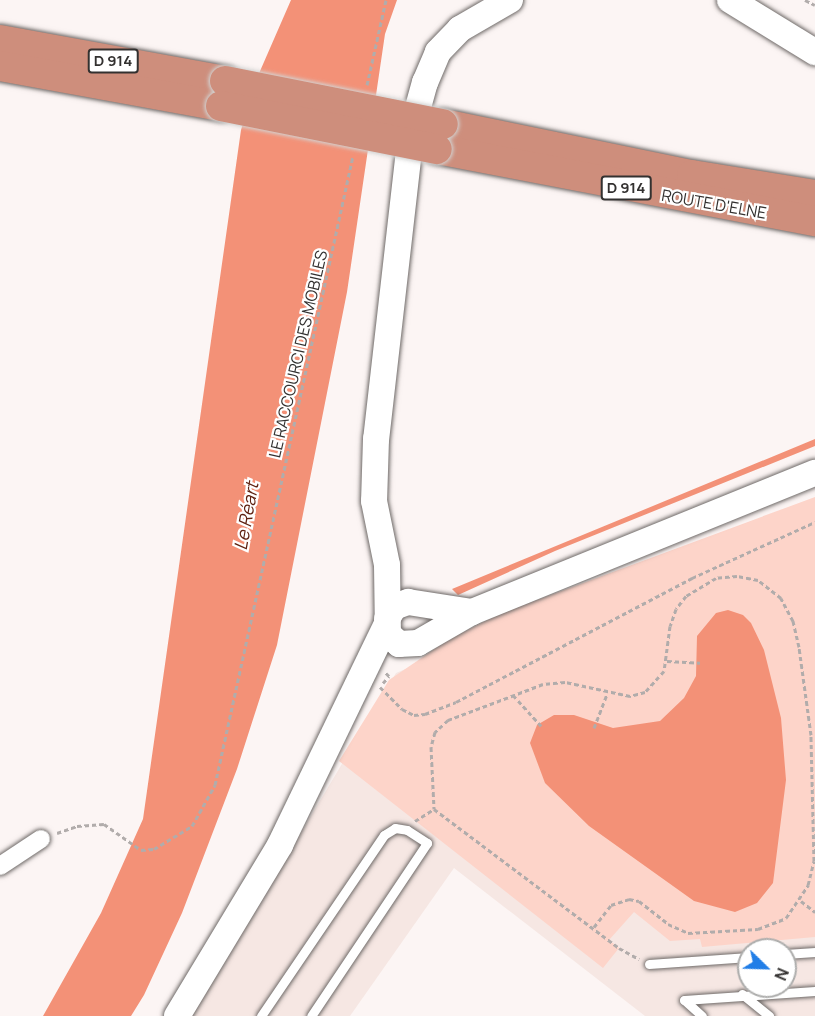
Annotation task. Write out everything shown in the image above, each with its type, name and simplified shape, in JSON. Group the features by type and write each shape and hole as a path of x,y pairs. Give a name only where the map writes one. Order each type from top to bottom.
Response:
{"highway":[{"name":"D 914","path":"0,40 223,94 444,133"},
{"name":"D 914","path":"0,66 86,82 223,94"},
{"path":"0,75 86,82"},
{"path":"444,133 815,183"},
{"name":"ROUTE D'ELNE","path":"444,133 815,195"},
{"name":"ROUTE D'ELNE","path":"444,133 723,205 815,221"},
{"path":"723,205 815,227"}],"main road":[{"path":"417,641 393,640 386,622 387,565 375,512 376,439 411,133 425,82 438,52 460,29 510,0"},
{"path":"730,0 810,50"},
{"path":"338,723 380,668 417,641 472,612 815,473"},
{"path":"387,565 419,605 430,623 417,641"},
{"path":"181,1015 280,845 394,606 419,605 472,612"}],"street":[{"path":"0,866 41,839"}],"lane":[{"path":"261,1016 384,835 394,828 407,830 427,843 311,1016"},
{"path":"797,953 815,952"},
{"path":"648,964 737,958"},
{"path":"797,992 815,991"},
{"path":"702,1016 684,1000 737,995"},
{"path":"747,998 769,1016"}],"path":[{"path":"365,98 386,0"},
{"path":"805,0 815,5"},
{"name":"LE RACCOURCI DES MOBILES","path":"41,839 77,826 104,824 141,850 154,849 192,826 215,785 355,144"},
{"path":"380,668 389,676 380,687 393,701 414,715 424,714 456,702 692,578 815,522"},
{"path":"434,809 431,747 435,732 448,720 543,684 565,682 607,694 630,696 645,692 657,683 667,661 676,609 698,587 716,578 737,576 758,580 781,598 793,621 799,647 811,735 814,861 801,901 786,918 773,925 706,934 676,929 639,901 629,899 611,905 594,927"},
{"path":"667,661 700,663"},
{"path":"513,694 542,727"},
{"path":"594,728 607,694"},
{"path":"407,830 434,809"},
{"path":"434,809 619,948 648,964"},
{"path":"801,901 815,912"}],"shaded area":[{"path":"815,497 815,937 737,938 737,944 702,947 700,939 670,941 634,912 609,940 619,948 603,968 339,761 389,680 448,640 499,614"},
{"path":"815,498 815,1016 645,1016 454,868 350,1016 192,1016 396,673"}],"water":[{"name":"Le Réart","path":"291,0 397,0 385,34 347,292 277,645 237,769 182,913 144,995 131,1016 43,1016 101,913 143,819 241,130 257,78"},
{"path":"815,439 815,446 555,551 458,595 452,589"},
{"path":"728,610 743,615 751,623 764,650 781,718 786,780 773,883 757,903 735,912 694,901 589,826 545,783 530,743 537,725 554,715 574,715 613,728 660,721 684,698 696,676 697,636 716,613"}]}
